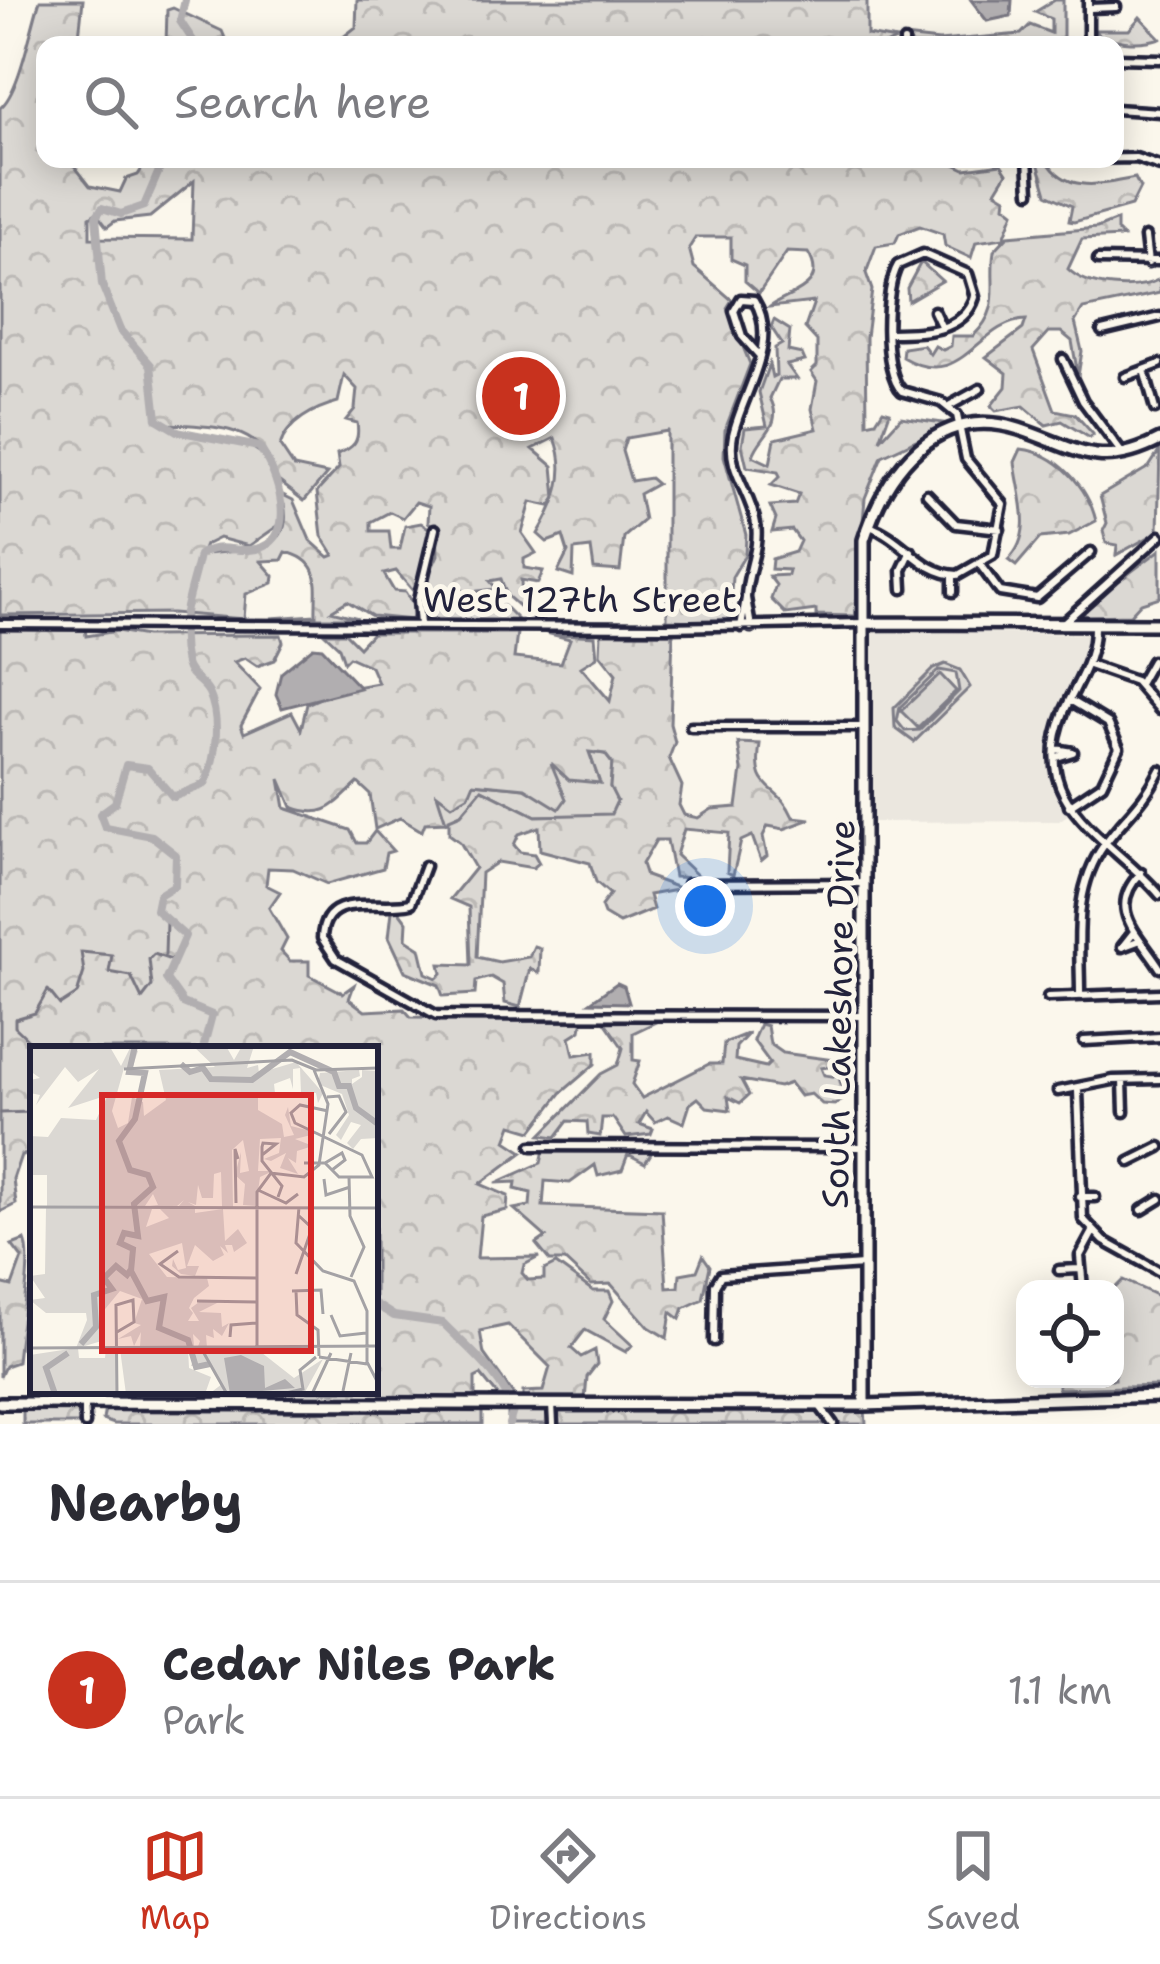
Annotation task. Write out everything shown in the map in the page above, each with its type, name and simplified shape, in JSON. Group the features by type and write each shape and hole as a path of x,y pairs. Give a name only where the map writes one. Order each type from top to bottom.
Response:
{"street":[{"path":"1088,36 1088,4 1116,8"},
{"path":"1124,58 1160,59"},
{"path":"1124,110 1160,112"},
{"path":"1124,158 1160,166"},
{"path":"1029,168 1030,191"},
{"path":"1145,237 1148,263"},
{"path":"890,333 942,328 968,314 974,286 964,270 919,254 905,259 891,277 889,369 895,384 950,408 958,428 974,472 1004,504 993,555 981,566 953,575 928,568 892,534 869,526 901,462 958,428 1004,426 1081,455 1122,456 1160,440"},
{"path":"1098,260 1160,261"},
{"path":"746,627 756,525 734,471 733,437 759,355 760,311 754,300 745,298 735,306 736,322 759,355"},
{"path":"934,311 942,328"},
{"path":"1102,331 1160,317"},
{"path":"1063,359 1083,401 1112,434 1122,456"},
{"path":"1125,377 1160,364"},
{"path":"1144,370 1155,409"},
{"path":"950,408 980,389"},
{"path":"927,494 956,524 1000,530"},
{"name":"South Lakeshore Drive","path":"864,1405 862,555 869,526"},
{"path":"420,625 418,600 435,529"},
{"path":"1062,624 1160,536"},
{"path":"903,589 902,570 911,551"},
{"path":"981,566 1000,592 1037,598 1091,552"},
{"path":"953,575 953,592"},
{"name":"West 127th Street","path":"0,624 1160,624"},
{"path":"1094,624 1089,665 1070,700 1056,753 1069,806 1159,890"},
{"path":"1139,684 1152,661"},
{"path":"1089,665 1139,684 1160,710"},
{"path":"1069,806 1100,786 1119,750 1111,727 1070,700"},
{"path":"692,727 866,727"},
{"path":"1080,993 1082,888 1105,844 1139,809 1160,770"},
{"path":"425,866 411,903 333,910 322,929 326,951 431,1013 865,1016"},
{"path":"1141,873 1124,898 1136,936 1160,968"},
{"path":"688,884 866,884"},
{"path":"1048,997 1160,993"},
{"path":"1084,1041 1160,1036"},
{"path":"1058,1090 1160,1079"},
{"path":"1123,1080 1124,1112"},
{"path":"1078,1090 1083,1219 1093,1232 1159,1270"},
{"path":"532,1146 863,1148"},
{"path":"1130,1162 1160,1147"},
{"path":"1080,1197 1096,1197"},
{"path":"1142,1210 1160,1199"},
{"path":"1081,1280 1079,1269 1093,1232"},
{"path":"714,1341 718,1277 863,1264"},
{"path":"1058,1270 1079,1269"},
{"path":"0,1403 84,1397 819,1405 1160,1400"},
{"path":"84,1397 85,1424"},
{"path":"552,1404 553,1424"},
{"path":"819,1405 833,1424"}],"shaded area":[{"path":"971,0 1012,0 1011,16 987,21"},
{"path":"869,632 1088,634 1085,658 1052,736 1052,771 1069,814 1059,821 870,822"},
{"path":"313,647 322,648 360,688 282,708 276,694 281,673"},
{"path":"617,983 624,986 629,1003 590,1002"}],"green space":[{"path":"40,0 83,0 79,36 36,36 36,168 76,168 90,186 120,192 126,179 142,168 1004,168 1007,173 996,191 1006,197 1005,205 1014,212 1004,238 976,242 971,258 945,246 943,234 920,226 899,234 895,243 876,246 866,273 872,290 866,337 867,423 876,421 883,410 890,412 880,440 901,417 950,424 882,456 865,498 855,616 816,615 816,610 786,614 771,599 776,585 769,576 788,575 789,570 771,569 772,559 795,552 800,541 792,530 772,532 776,519 770,506 795,504 799,494 771,485 780,476 778,472 747,467 742,445 745,428 767,426 759,392 769,364 772,377 776,375 775,348 782,344 771,327 774,320 790,330 788,351 802,354 805,361 787,365 797,379 779,379 770,398 773,423 753,456 770,464 775,439 817,429 812,409 817,381 811,372 817,366 817,341 805,328 814,302 770,307 803,288 814,274 808,253 787,252 759,293 745,281 745,265 731,259 731,237 696,237 689,248 694,267 732,300 727,308 750,364 725,430 724,456 746,535 745,555 732,577 729,622 667,620 667,431 626,438 622,451 631,481 650,478 657,484 639,494 644,520 624,537 620,571 594,569 591,548 574,550 573,577 558,572 568,552 563,536 547,542 538,534 555,499 550,506 531,502 522,533 536,553 524,559 524,568 543,571 538,583 521,580 522,609 507,596 501,579 490,581 497,589 478,591 484,606 504,606 522,624 424,620 441,605 465,609 467,596 459,585 432,596 422,590 438,555 437,528 428,522 429,506 416,502 403,518 390,512 371,522 371,531 389,531 391,549 400,549 405,526 421,523 432,530 414,592 396,571 384,574 394,591 405,592 415,608 412,620 372,616 347,601 331,611 358,618 271,618 316,615 312,569 286,552 282,560 261,561 274,576 273,583 246,594 244,619 172,613 0,615 0,108 19,75","holes":["194,181 192,239 90,238 90,217 96,213 107,227 115,221 150,217","344,375 357,389 355,409 346,420 357,423 358,435 352,446 337,454 339,468 317,492 322,536 334,555 329,557 310,540 293,500 281,494 277,480 304,501 327,474 294,467 280,446 303,417 338,402","165,424 236,432 269,458 245,443 202,438","555,438 561,464 556,497 553,466 533,449","284,504 285,522 272,542 201,555 205,545 219,538 249,546 282,523"]},
{"path":"357,0 867,0 867,35 873,36 344,36 356,27"},
{"path":"1063,0 1063,36 998,36 1021,34 1030,25 1051,33 1051,19 1035,12"},
{"path":"173,8 224,36 166,36 167,10"},
{"path":"1140,17 1160,38 1125,42 1124,36 1103,36 1092,30 1129,30"},
{"path":"1040,168 1053,168 1064,178 1086,184 1135,178 1140,188 1131,206 1074,222 1069,221 1072,206 1047,194"},
{"path":"1117,220 1117,231 1123,237 1082,239 1068,269 1112,286 1138,286 1160,279 1160,293 1083,309 1075,322 1082,351 1078,376 1072,341 1061,332 1049,332 1033,350 1055,410 1075,414 1093,434 1090,438 1062,421 1046,425 1024,406 996,411 991,406 1006,387 1007,373 986,357 1023,329 1026,320 994,332 955,362 940,367 902,357 903,348 923,345 930,354 935,346 943,350 951,346 952,336 973,336 982,326 992,306 994,251 1008,236 1097,228"},
{"path":"921,262 942,281 908,301 907,288"},
{"path":"1021,449 1047,457 1069,474 1086,496 1096,521 1069,535 1040,538 1016,566 1008,560 1023,525 1015,462"},
{"path":"1160,450 1158,532 1116,555 1117,545 1106,543 1100,496 1149,467"},
{"path":"1160,550 1160,597 1141,603 1130,615 1086,616 1080,610"},
{"path":"0,628 85,628 86,636 117,631 146,636 281,635 283,642 274,660 257,666 245,658 234,662 260,689 241,725 244,733 292,712 301,729 307,704 338,690 378,683 371,667 349,657 344,662 339,647 324,633 345,633 359,647 372,633 517,633 514,658 561,663 570,639 546,633 595,636 597,657 581,667 610,701 616,674 600,654 601,633 673,633 670,724 675,742 669,758 682,786 679,805 684,815 698,818 712,809 737,807 742,770 738,743 760,744 763,780 793,817 811,819 784,829 768,826 763,836 767,856 761,861 752,836 741,841 733,875 727,872 729,833 684,829 676,855 700,878 674,877 667,840 656,840 642,864 646,876 682,889 649,895 653,909 619,923 604,914 601,906 610,894 596,882 590,863 540,850 539,827 519,834 514,845 520,852 534,854 539,863 533,868 498,862 481,873 477,957 499,962 529,957 534,946 540,948 539,973 530,968 520,1007 505,1003 503,984 491,977 476,981 475,994 443,996 439,985 405,971 389,937 392,911 398,910 407,922 406,939 420,948 426,973 437,978 442,973 440,964 471,965 469,907 450,899 475,868 460,842 449,834 449,819 461,814 482,789 536,816 611,814 617,801 610,787 612,763 605,754 589,752 600,783 569,780 551,763 566,799 559,809 525,788 474,783 469,795 452,805 437,794 446,822 425,823 422,831 400,818 375,829 370,794 358,783 328,808 313,812 292,807 280,779 285,808 350,830 357,843 366,843 375,831 393,851 386,853 383,868 327,884 293,869 268,868 266,885 280,892 269,908 287,939 281,951 290,961 309,961 309,975 343,993 354,985 349,999 365,1011 404,1009 411,1017 583,1019 581,1030 570,1037 574,1055 595,1052 595,1064 561,1093 532,1131 512,1125 506,1141 523,1152 480,1184 508,1196 507,1210 481,1216 477,1258 539,1257 524,1265 522,1273 528,1280 544,1279 544,1270 556,1264 593,1291 609,1291 613,1301 604,1319 632,1345 626,1352 585,1330 571,1348 581,1357 595,1350 597,1364 587,1377 585,1399 523,1398 523,1392 543,1391 550,1367 508,1325 480,1331 484,1354 515,1397 498,1396 481,1375 475,1378 475,1399 215,1396 378,1394 378,1046 30,1046 30,1154 21,1155 13,1179 16,1204 0,1212"},
{"path":"945,664 960,670 970,687 914,742 895,728 894,708 933,669","holes":["939,670 956,673 959,691 920,730 905,731 897,721 900,707"]},
{"path":"940,674 956,691 918,728 901,711"},
{"path":"589,752 605,754 612,763 610,787 618,801 611,815 536,816 482,789 461,814 446,822 435,792 473,783 525,788 545,756 599,782"},
{"path":"658,1021 633,1033 633,1060 640,1061 632,1084 642,1098 709,1064 722,1064 724,1043 749,1033 736,1047 735,1060 766,1067 770,1063 753,1040 760,1024 767,1026 770,1044 783,1053 856,1063 821,1068 824,1075 839,1077 844,1098 835,1105 822,1104 811,1094 800,1096 790,1083 779,1087 741,1080 749,1095 740,1103 728,1097 730,1110 707,1107 698,1098 690,1104 684,1123 668,1116 655,1122 646,1112 639,1124 653,1129 651,1134 626,1137 613,1118 602,1118 600,1136 588,1134 587,1122 568,1121 556,1137 541,1135 601,1074 618,1065 623,1048 605,1022"},
{"path":"654,1149 645,1163 628,1154 622,1170 598,1176 595,1165 570,1183 545,1181 543,1206 662,1210 667,1288 679,1287 680,1274 697,1271 703,1256 710,1266 703,1299 684,1308 680,1319 671,1312 667,1338 649,1327 611,1284 591,1285 565,1261 550,1261 536,1244 546,1237 514,1209 530,1206 531,1193 515,1189 516,1182 496,1183 541,1163 544,1150"},
{"path":"25,1240 27,1279 17,1362 5,1366 0,1377 0,1283 12,1286 22,1258 12,1245"},
{"path":"1124,1280 1160,1297 1160,1386 1124,1387"},
{"path":"23,1405 83,1407 83,1424 23,1424"},
{"path":"508,1406 865,1409 866,1424 508,1424"},
{"path":"105,1408 482,1410 482,1424 114,1424 103,1420"}],"waterway":[{"path":"185,0 180,21 190,36"},
{"path":"160,168 144,206 121,214 102,208 96,217 102,285 120,330 151,365 157,419 177,431 259,447 281,503 278,532 270,543 199,555 186,608 183,649 188,668 209,693 215,715 214,751 205,784 173,797 148,768 126,765 115,803 100,814 105,827 152,836 176,855 175,885 159,895 156,910 185,936 166,979 183,1003 212,1015 204,1046"},
{"path":"165,955 166,921"},
{"path":"35,1046 15,1027 15,1019 35,1013 48,990 60,1005 77,994 84,972 81,952 112,955 109,972 131,976 142,999 152,986 149,959 154,954 171,960"},
{"path":"0,1113 30,1112"},
{"path":"378,1306 394,1316 443,1323 501,1386 513,1411 509,1424"}],"place":[{"name":"Cedar Niles Park","path":"521,396"}]}
